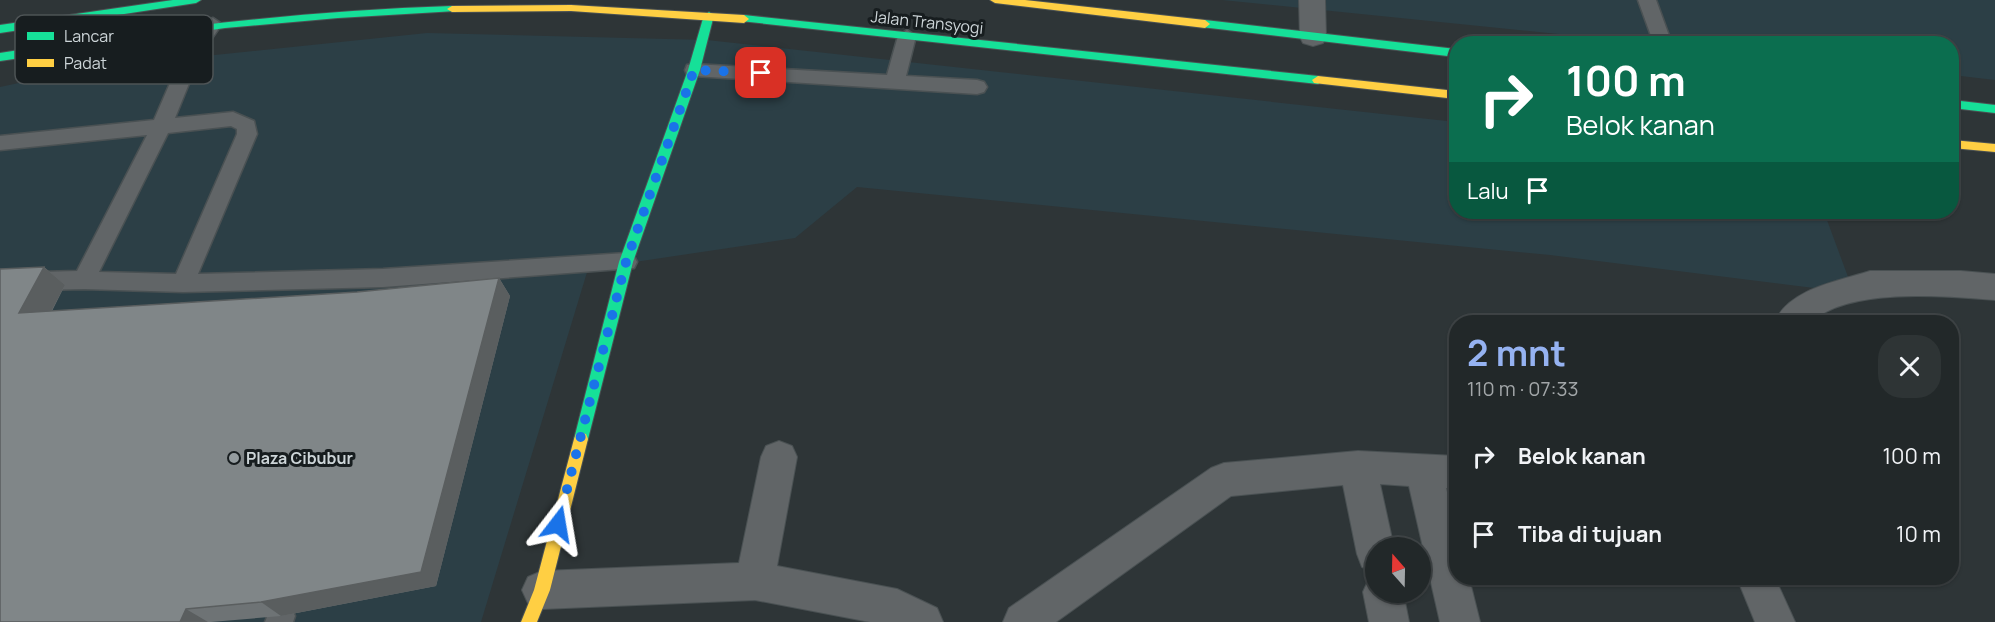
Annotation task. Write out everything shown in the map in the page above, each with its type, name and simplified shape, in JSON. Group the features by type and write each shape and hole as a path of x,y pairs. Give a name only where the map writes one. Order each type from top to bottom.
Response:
{"main road":[{"path":"95,15 196,0"},
{"name":"Jalan Transyogi","path":"995,0 1449,52"},
{"name":"Jalan Transyogi","path":"213,24 406,10 570,8 709,15 1449,94"},
{"path":"535,606 626,262 694,70 709,15"},
{"path":"0,29 15,27"},
{"name":"Jalan Transyogi","path":"0,57 15,55"},
{"path":"1959,105 1995,109"},
{"path":"1959,145 1995,148"}],"street":[{"path":"1312,0 1312,37"},
{"path":"1798,315 1807,306 1870,284 1961,284 1995,287"},
{"path":"755,581 778,457"},
{"path":"1358,467 1372,537"},
{"path":"1023,622 1224,480 1358,467 1440,471 1449,539"},
{"path":"535,606 755,581 897,608 923,622"},
{"path":"1455,585 1460,622"},
{"path":"1759,585 1774,622"},
{"path":"1385,603 1389,622"}],"lane":[{"path":"1647,0 1660,36"},
{"path":"896,80 907,36"},
{"path":"694,70 896,80 977,87"},
{"path":"84,280 162,125 179,84"},
{"path":"0,143 232,119 247,126 247,134 183,283"},
{"path":"0,282 84,280 183,283 383,278 626,262"},
{"path":"375,300 383,278"}],"shaded area":[{"path":"1222,0 1995,0 1995,80 1959,76 1959,36 1578,36"},
{"path":"427,33 707,40 1449,121 1449,219 1827,219 1854,293 1550,255 857,187 795,238 588,269 481,622 0,622 0,87 15,84 213,84 213,55"}],"building":[{"name":"Plaza Cibubur","path":"44,267 19,313 357,292 499,278 421,572 261,602 186,609 180,622 0,622 0,269"}],"traffic: fast":[{"path":"95,15 196,0"},
{"path":"213,26 338,14 452,9"},
{"path":"581,439 626,262 694,70 709,15"},
{"path":"744,19 1318,80"},
{"path":"1205,24 1449,52"},
{"path":"0,29 15,27"},
{"path":"0,57 15,55"},
{"path":"1959,105 1995,109"}],"traffic: slow":[{"path":"995,0 1205,24"},
{"path":"452,9 571,8 744,19"},
{"path":"1318,80 1449,94"},
{"path":"1959,145 1995,148"},
{"path":"529,622 542,590 581,439"}],"place":[{"name":"Plaza Cibubur","path":"234,458"}],"route":[{"path":"558,524 626,262 694,70 761,73"}]}
